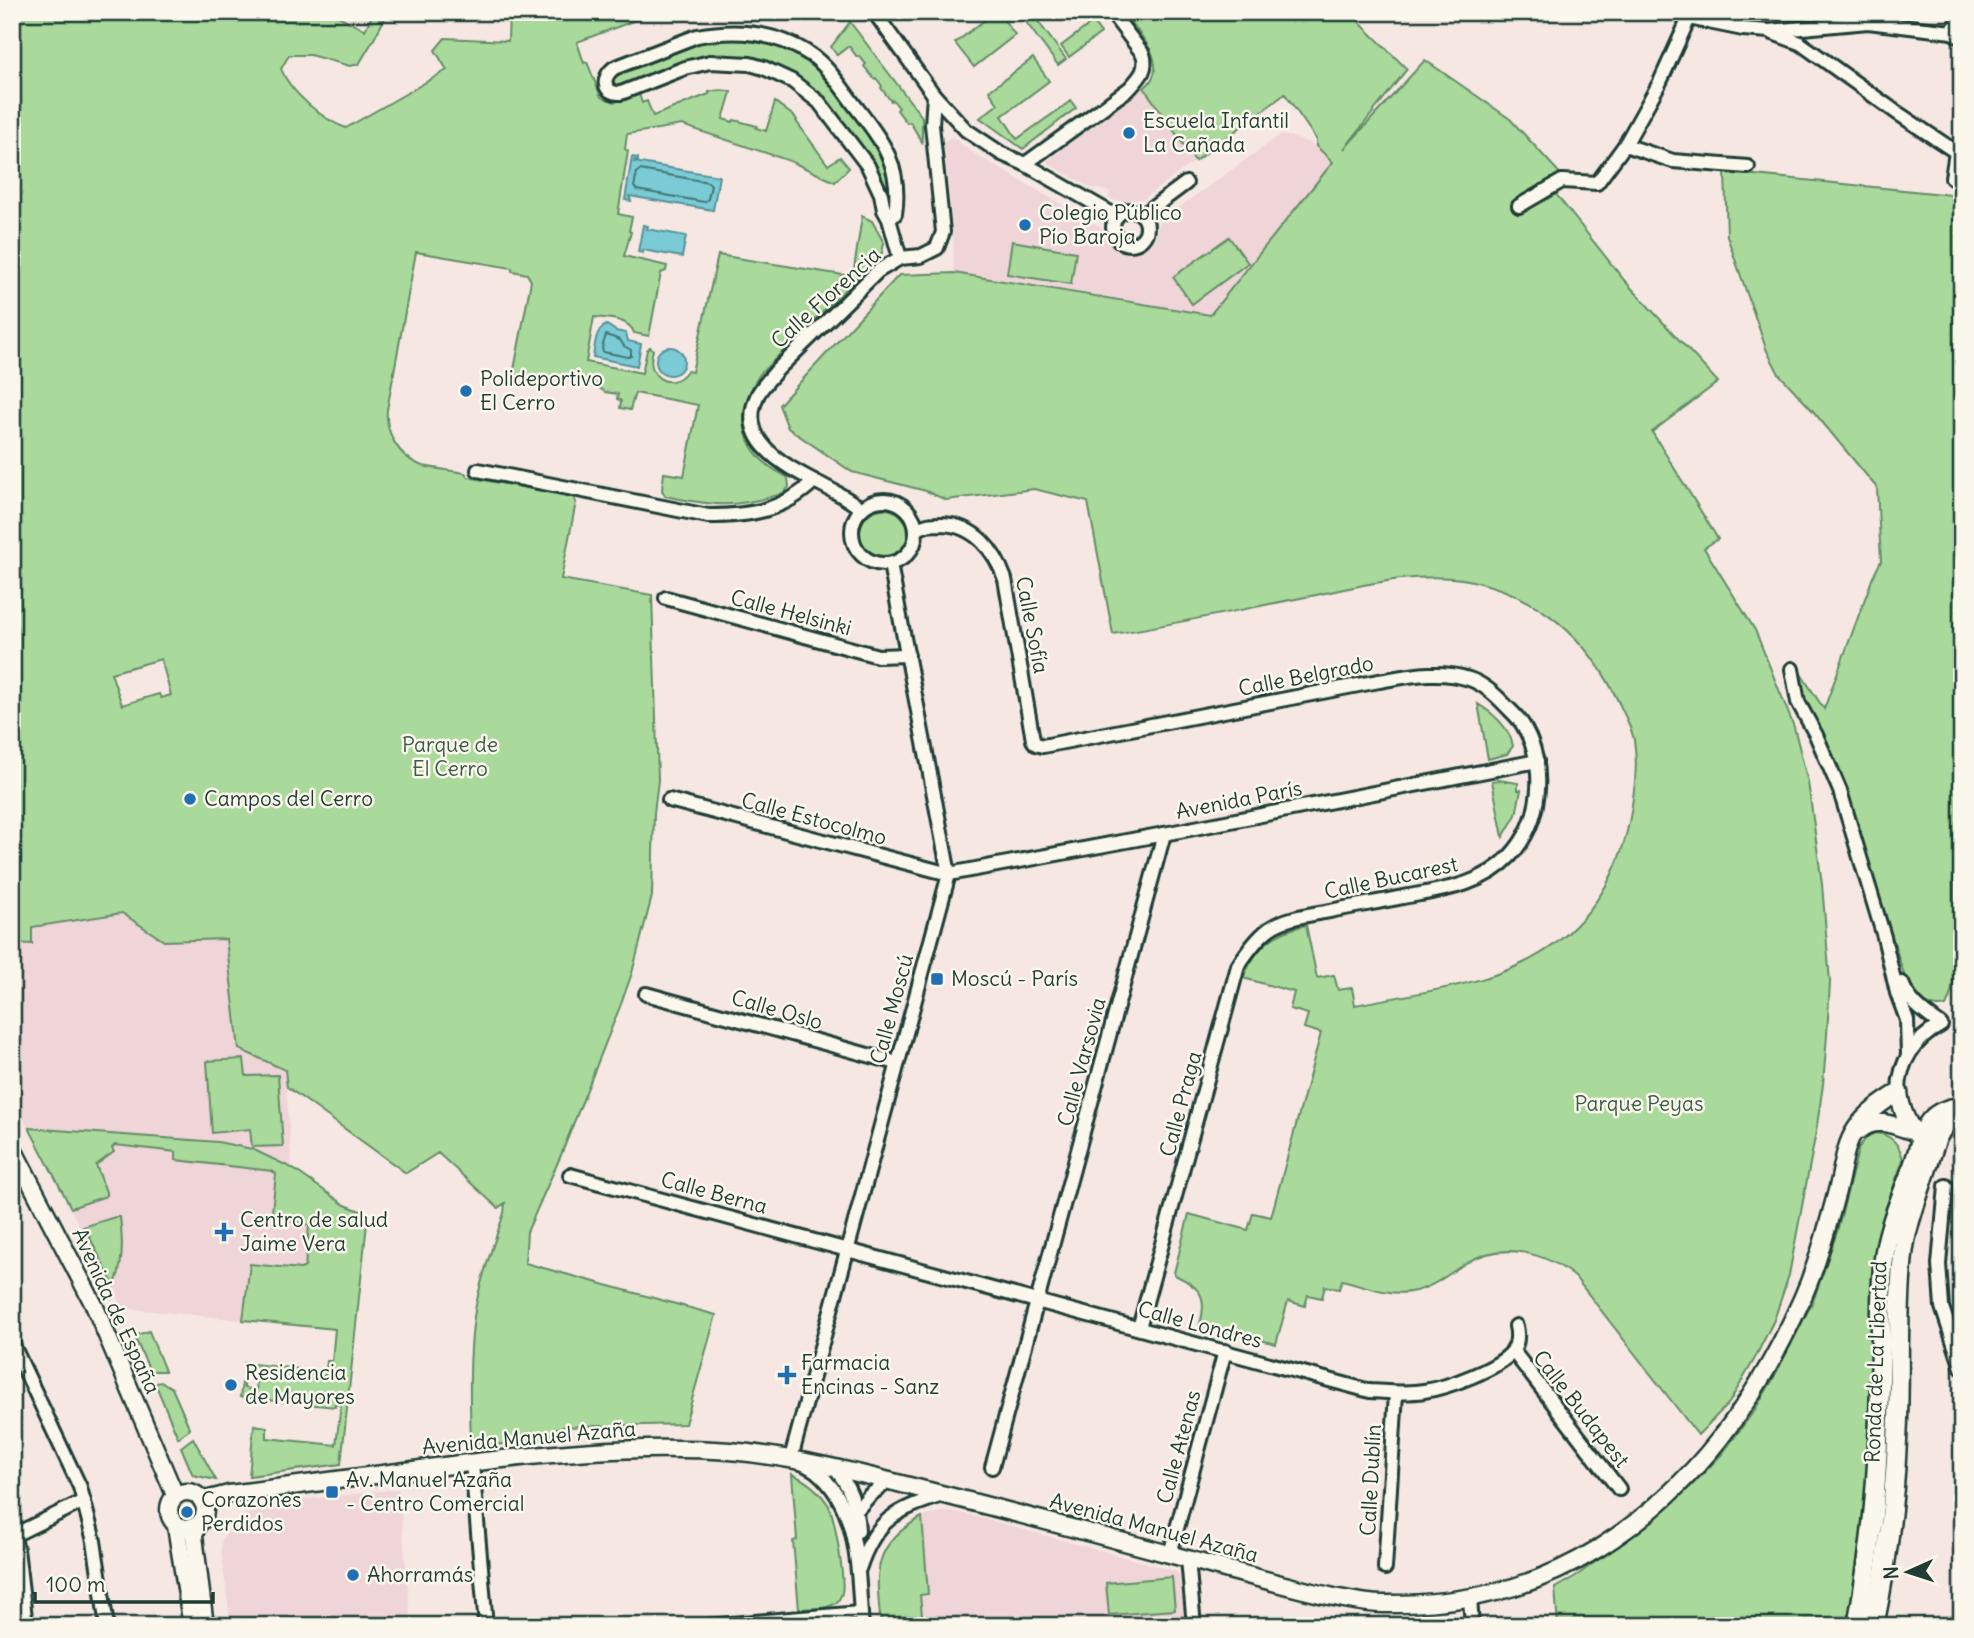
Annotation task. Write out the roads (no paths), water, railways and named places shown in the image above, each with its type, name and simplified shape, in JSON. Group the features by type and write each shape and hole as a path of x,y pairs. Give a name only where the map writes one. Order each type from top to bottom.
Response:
{"main road":[{"name":"Ronda de La Libertad","path":"1857,1626 1868,1569 1873,1523 1882,1291 1891,1222 1914,1162 1917,1136 1938,1112 1962,1107"},
{"name":"Ronda de La Libertad","path":"1874,1626 1888,1537 1898,1441 1899,1303 1903,1252 1935,1141 1942,1127 1949,1121 1962,1120"}],"street":[{"path":"874,12 934,95 977,139 1116,216"},
{"path":"1025,164 1130,88 1143,72 1143,54 1111,12"},
{"path":"1675,12 1689,18 1769,32 1868,22 1957,35 1962,13"},
{"path":"1519,206 1562,181 1597,183 1625,145 1660,82 1689,18"},
{"path":"1769,32 1800,43 1956,152 1952,178"},
{"path":"889,219 895,214 897,201 895,176 888,152 827,70 812,55 787,43 755,33 711,34 697,36 614,68 608,73 605,85 615,93 710,62 750,64 792,80 819,102 868,166 881,194 900,258"},
{"name":"Calle Florencia","path":"862,509 783,463 762,445 753,426 754,405 765,384 778,369 878,271 900,258 929,253 937,248 943,232 932,125 934,95"},
{"path":"1625,145 1673,161 1748,167"},
{"path":"1143,215 1186,183"},
{"path":"1128,209 1143,215 1147,223 1143,239 1132,244 1116,238 1113,227 1116,216 1128,209"},
{"path":"478,470 708,516 729,516 770,509 794,498 814,481"},
{"path":"887,500 905,508 912,516 916,530 910,552 890,564 870,561 863,556 855,544 853,529 862,509 876,501 887,500"},
{"name":"Calle Sofía","path":"916,530 923,525 932,524 948,524 964,529 978,537 995,556 1005,579 1033,740 1043,746"},
{"name":"Calle Moscú","path":"791,1458 948,874 890,564"},
{"name":"Calle Helsinki","path":"666,598 878,656 908,655"},
{"path":"1792,669 1798,702 1816,735 1840,791 1884,937 1897,993 1907,1020 1908,1056"},
{"name":"Calle Belgrado","path":"1043,746 1379,681 1428,674 1459,677 1485,687 1500,699 1523,724 1531,740 1536,761"},
{"name":"Avenida París","path":"948,874 1536,761"},
{"name":"Calle Bucarest","path":"1296,917 1443,890 1469,883 1491,872 1511,856 1532,820 1538,787 1536,761"},
{"name":"Calle Estocolmo","path":"669,800 948,874"},
{"name":"Calle Varsovia","path":"992,1467 1164,834"},
{"name":"Calle Praga","path":"1139,1328 1238,966 1252,945 1271,928 1296,917"},
{"path":"1884,937 1907,996 1941,1025 1922,1037 1908,1056 1901,1073 1899,1092 1903,1112 1917,1136"},
{"name":"Calle Oslo","path":"646,994 897,1063"},
{"name":"Avenida Manuel Azaña","path":"202,1501 229,1494 591,1450 656,1448 729,1451 791,1458 889,1481 1309,1591 1367,1603 1470,1598 1517,1587 1574,1563 1655,1507 1703,1460 1746,1405 1803,1297 1827,1229 1850,1139 1856,1127 1879,1105 1899,1092"},
{"path":"1850,1139 1864,1126 1877,1122 1917,1136"},
{"name":"Avenida de España","path":"12,1147 94,1305 175,1495"},
{"name":"Calle Berna","path":"570,1175 848,1250"},
{"path":"1946,1186 1939,1264 1942,1307 1962,1368"},
{"name":"Calle Londres","path":"848,1250 1370,1391 1424,1391 1449,1385 1478,1373 1513,1351"},
{"path":"1513,1351 1517,1340 1516,1326"},
{"path":"12,1343 85,1501 107,1626"},
{"name":"Calle Atenas","path":"1170,1554 1225,1351"},
{"name":"Calle Budapest","path":"1513,1351 1619,1489"},
{"name":"Calle Dublín","path":"1385,1569 1396,1393"},
{"path":"791,1458 816,1472 853,1514"},
{"path":"472,1463 486,1626"},
{"path":"707,1626 861,1619 853,1514 843,1476 834,1468"},
{"path":"853,1514 870,1494 889,1481"},
{"path":"192,1626 176,1525 169,1510 175,1495 191,1492 199,1495 205,1512 194,1536 205,1626"},
{"path":"1962,1494 1962,1504"},
{"path":"857,1576 866,1548 884,1523 895,1514 944,1495"},
{"path":"26,1626 13,1534 85,1501"},
{"path":"176,1525 187,1528 197,1525"},
{"path":"1188,1559 1194,1626"},
{"path":"1470,1598 1472,1626"}],"water":[{"path":"632,157 638,158 638,161 634,162 719,176 713,210 629,196 631,201 625,200"},
{"path":"643,225 648,226 647,229 686,236 682,257 643,250 643,253 638,252"},
{"path":"607,325 626,333 628,341 641,344 637,366 593,357 598,334"},
{"path":"670,347 680,351 684,361 680,371 670,375 660,371 656,361 660,351"}],"place":[{"name":"Escuela Infantil La Cañada","path":"1129,133"},
{"name":"Colegio Público Pío Baroja","path":"1025,225"},
{"name":"Polideportivo El Cerro","path":"466,391"},
{"name":"Campos del Cerro","path":"190,799"},
{"name":"Moscú - París","path":"937,979"},
{"name":"Centro de salud Jaime Vera","path":"224,1232"},
{"name":"Farmacia Encinas - Sanz","path":"787,1375"},
{"name":"Residencia de Mayores","path":"231,1385"},
{"name":"Av. Manuel Azaña - Centro Comercial","path":"332,1492"},
{"name":"Corazones Perdidos","path":"187,1512"},
{"name":"Ahorramás","path":"353,1575"}],"park label":[{"name":"Parque de El Cerro","path":"450,757"},
{"name":"Parque Peyas","path":"1639,1104"}]}
